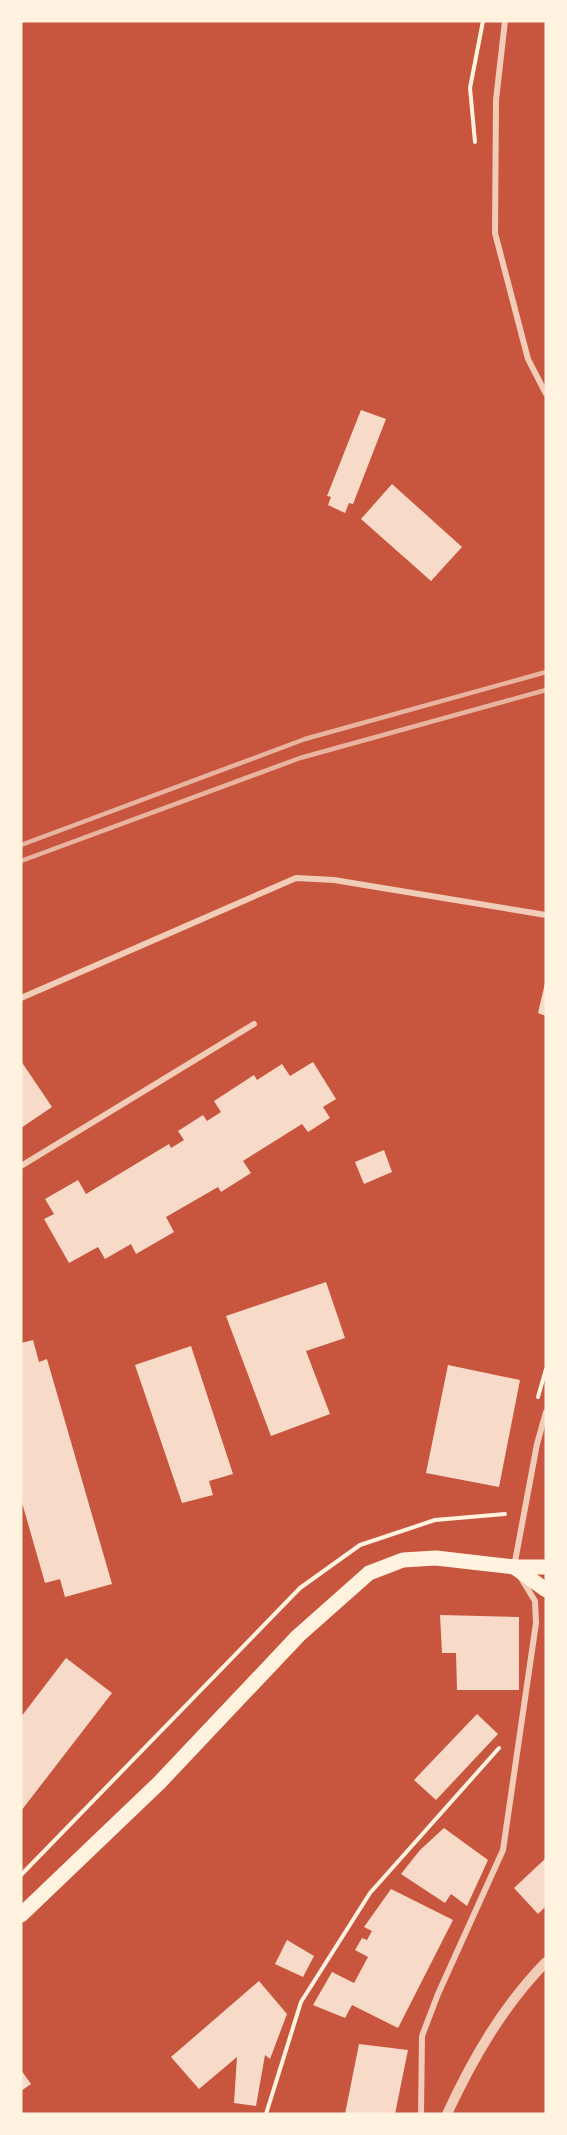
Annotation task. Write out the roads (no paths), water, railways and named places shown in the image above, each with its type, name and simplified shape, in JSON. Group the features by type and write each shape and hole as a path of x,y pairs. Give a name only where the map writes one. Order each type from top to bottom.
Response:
{"main road":[{"path":"21,1915 160,1782 298,1636 369,1573 403,1560 436,1558 514,1567 546,1567"},
{"path":"514,1567 546,1590"}],"street":[{"path":"505,21 496,100 495,233 528,359 546,394"},
{"path":"21,998 296,878 334,880 546,915"},
{"path":"21,1166 254,1024"},
{"path":"421,2114 422,2036 438,1994 503,1850 537,1623 535,1601 514,1567 537,1444 546,1412"},
{"path":"447,2114 470,2065 482,2046 518,1991 546,1962"}],"railway":[{"path":"21,845 305,739 546,672"},
{"path":"21,861 300,758 546,690"}]}
